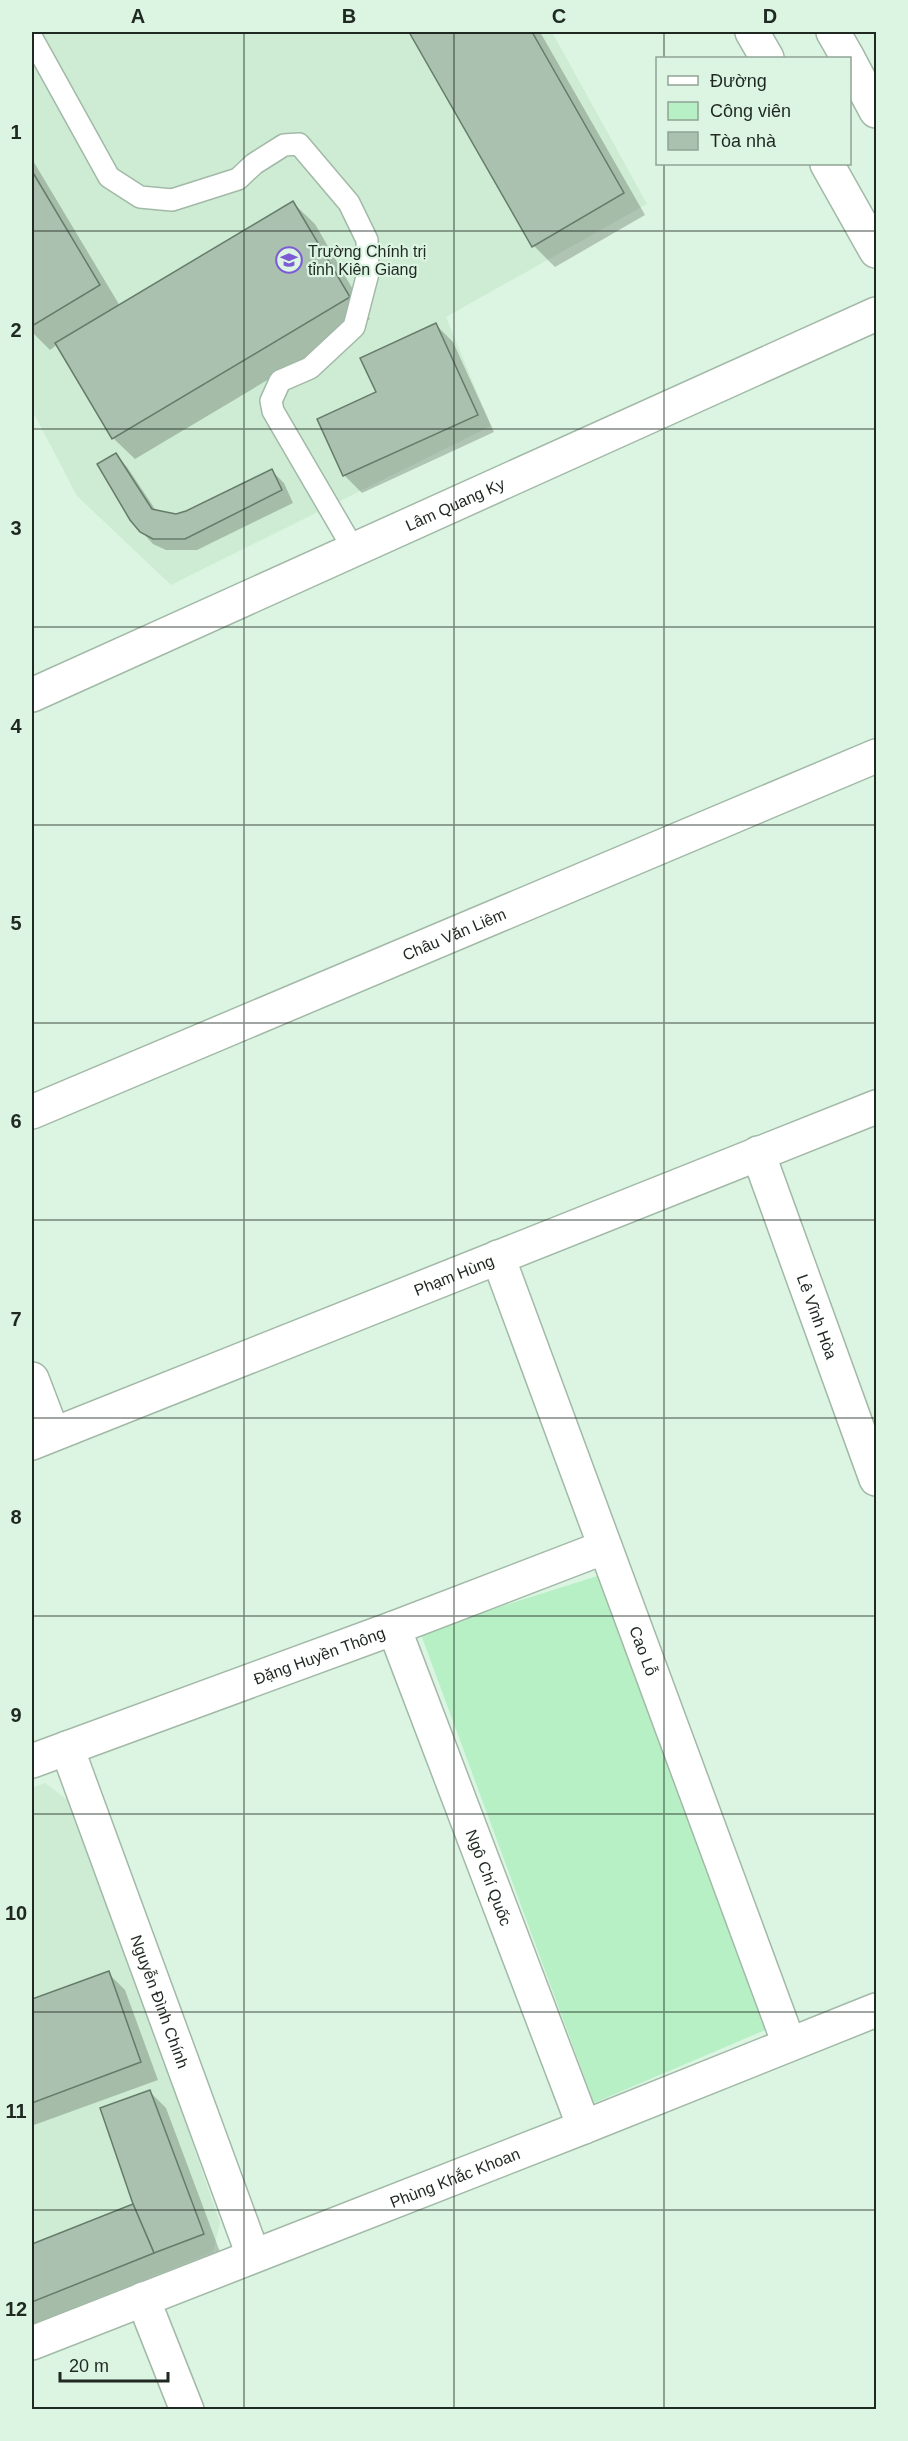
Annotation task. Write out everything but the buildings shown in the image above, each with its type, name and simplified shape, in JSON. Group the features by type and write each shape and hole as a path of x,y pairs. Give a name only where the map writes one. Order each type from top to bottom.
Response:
{"street":[{"path":"752,32 766,57"},
{"path":"833,32 847,57"},
{"path":"851,64 876,111"},
{"path":"828,165 876,251"},
{"name":"Lâm Quang Ky","path":"32,694 876,314"},
{"name":"Châu Văn Liêm","path":"32,1112 876,756"},
{"name":"Phạm Hùng","path":"42,1439 876,1107"},
{"name":"Lê Vĩnh Hòa","path":"758,1153 876,1479"},
{"name":"Cao Lỗ","path":"498,1257 789,2044"},
{"path":"32,1379 42,1439"},
{"name":"Đặng Huyền Thông","path":"32,1761 394,1628 605,1547"},
{"name":"Ngô Chí Quốc","path":"394,1628 584,2127"},
{"name":"Nguyễn Đình Chính","path":"67,1748 253,2255"},
{"name":"Phùng Khắc Khoan","path":"32,2343 876,2010"},
{"path":"143,2299 187,2409"}],"lane":[{"path":"32,38 109,177 140,197 172,200 238,179 254,164 284,145 299,144 349,203 367,240 369,273 354,327 310,368 280,381 271,401 273,411 354,550"}],"shaded area":[{"name":"Trường Chính trị tỉnh Kiên Giang","path":"32,32 552,32 647,204 446,317 491,426 171,585 77,496 32,410"},
{"path":"45,1783 77,1807 220,2223 213,2252 32,2324 32,1788"}],"green space":[{"path":"610,1572 777,2025 594,2103 420,1632"}],"place":[{"name":"Trường Chính trị tỉnh Kiên Giang","path":"289,260"}]}
